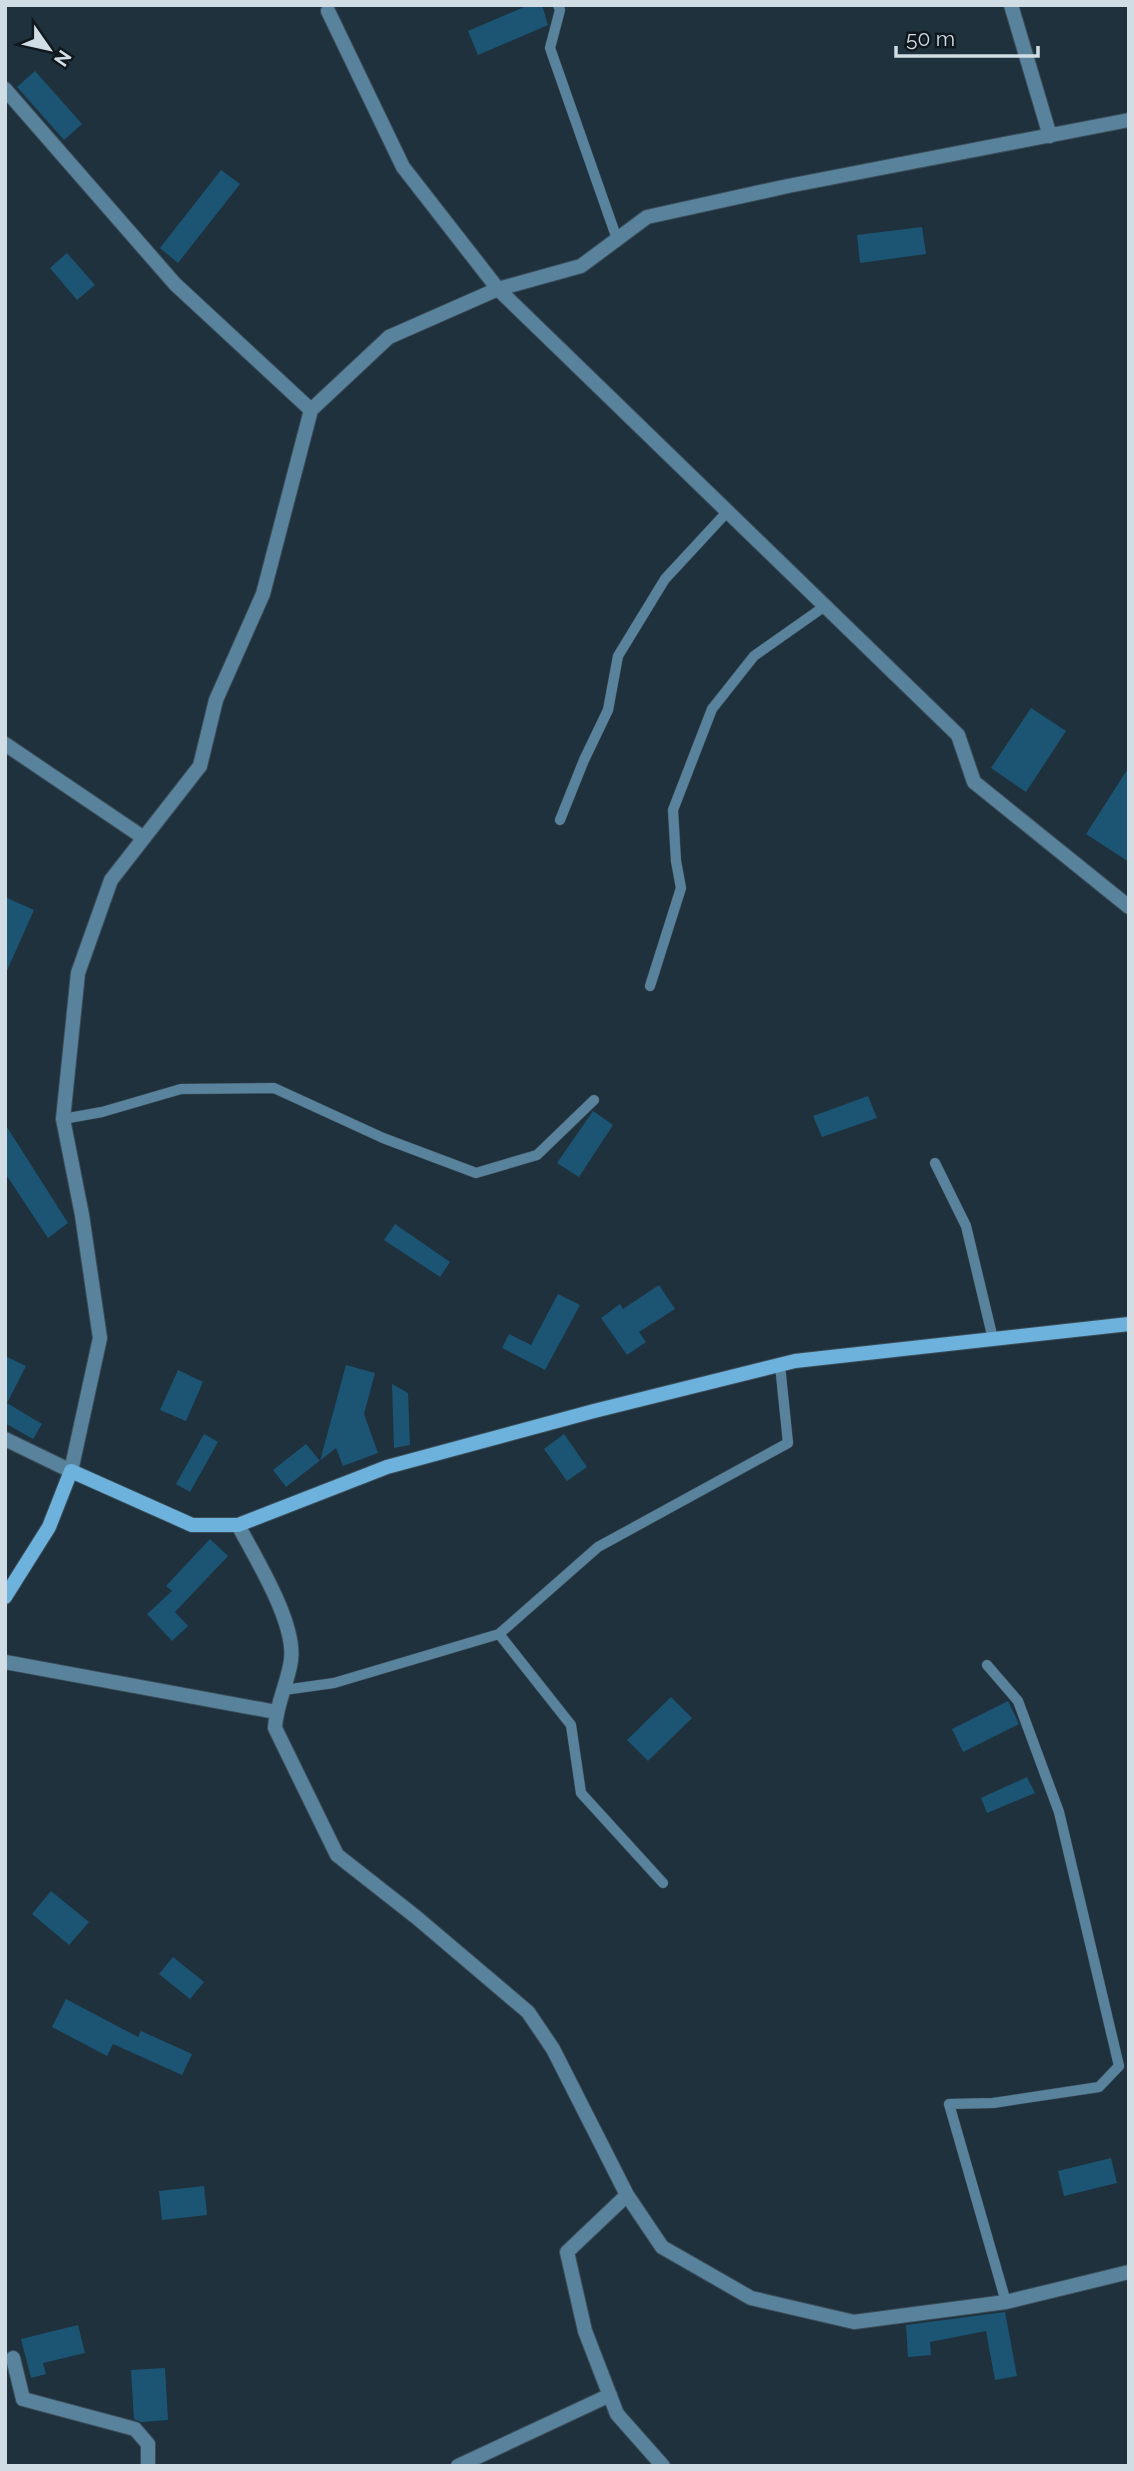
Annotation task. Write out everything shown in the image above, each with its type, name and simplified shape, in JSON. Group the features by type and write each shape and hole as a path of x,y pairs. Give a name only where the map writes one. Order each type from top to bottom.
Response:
{"street":[{"path":"1011,5 1050,136"},
{"path":"328,11 403,167 498,289 958,735 974,782 1129,907"},
{"path":"5,89 176,284 311,410"},
{"path":"5,1597 49,1527 71,1471 100,1338 82,1215 63,1119 78,973 111,880 200,766 216,700 263,594 311,410 389,337 498,289 581,266 647,217 788,186 1129,120"},
{"path":"5,744 144,838"},
{"path":"5,1439 192,1525 238,1525 387,1467 594,1411 795,1361 1129,1324"},
{"path":"238,1525 283,1611 292,1657 276,1712 275,1728 337,1855 416,1917 528,2012 553,2049 627,2195 662,2247 751,2298 854,2322 1006,2302 1129,2272"},
{"path":"5,1662 276,1712"},
{"path":"627,2195 567,2252 585,2331 617,2414 663,2466"},
{"path":"13,2358 23,2399 135,2429 148,2444 149,2465"},
{"path":"458,2466 610,2395"}],"lane":[{"path":"558,5 560,10 550,48 617,239"},
{"path":"560,820 583,760 608,710 618,656 665,579 727,512"},
{"path":"650,986 681,888 676,861 673,810 712,709 754,656 825,606"},
{"path":"63,1119 102,1112 181,1089 274,1088 383,1138 475,1173 537,1155 594,1100"},
{"path":"935,1163 966,1226 993,1339"},
{"path":"284,1690 334,1683 499,1634 598,1547 788,1443 779,1365"},
{"path":"499,1634 571,1725 581,1793 663,1883"},
{"path":"987,1665 1018,1701 1059,1812 1119,2066 1100,2087 993,2103 948,2104 1006,2302"}],"building":[{"path":"529,5 542,5 548,25 478,55 468,31"},
{"path":"35,71 82,124 64,140 17,87"},
{"path":"221,170 240,184 178,263 160,248"},
{"path":"922,227 926,254 860,263 857,235"},
{"path":"67,253 95,285 77,300 50,268"},
{"path":"1031,708 1066,731 1026,792 991,768"},
{"path":"1129,767 1129,862 1086,834"},
{"path":"5,897 34,910 5,975"},
{"path":"868,1096 877,1118 822,1137 813,1116"},
{"path":"593,1111 613,1125 579,1177 557,1163"},
{"path":"5,1124 68,1223 48,1238 5,1173"},
{"path":"395,1224 450,1262 440,1277 384,1240"},
{"path":"659,1285 675,1309 639,1332 646,1342 627,1355 601,1318 620,1304 623,1309"},
{"path":"558,1294 580,1305 545,1370 502,1348 509,1334 531,1345"},
{"path":"5,1356 26,1366 7,1403 42,1424 33,1439 5,1423"},
{"path":"346,1365 375,1373 364,1414 378,1453 343,1466 336,1448 320,1460"},
{"path":"178,1370 203,1382 186,1421 160,1410"},
{"path":"392,1384 408,1393 410,1445 394,1448"},
{"path":"204,1434 218,1442 190,1492 176,1484"},
{"path":"564,1434 587,1467 567,1481 544,1449"},
{"path":"306,1444 320,1461 286,1487 273,1470"},
{"path":"210,1539 228,1556 175,1612 188,1626 172,1641 147,1614 172,1591 166,1586"},
{"path":"671,1697 692,1718 648,1761 627,1740"},
{"path":"1008,1701 1019,1724 963,1752 952,1729"},
{"path":"1027,1777 1035,1793 987,1813 981,1798"},
{"path":"51,1891 89,1922 69,1945 32,1914"},
{"path":"173,1957 204,1982 190,1999 159,1974"},
{"path":"66,1999 138,2037 141,2031 192,2054 182,2075 113,2044 107,2056 52,2027"},
{"path":"1111,2158 1117,2183 1064,2196 1058,2171"},
{"path":"204,2186 207,2215 162,2220 159,2191"},
{"path":"1005,2312 1017,2376 995,2380 986,2331 930,2342 931,2355 908,2357 906,2325"},
{"path":"78,2325 85,2353 43,2363 46,2374 31,2378 21,2339"},
{"path":"165,2368 168,2420 141,2422 134,2419 131,2370"}]}
